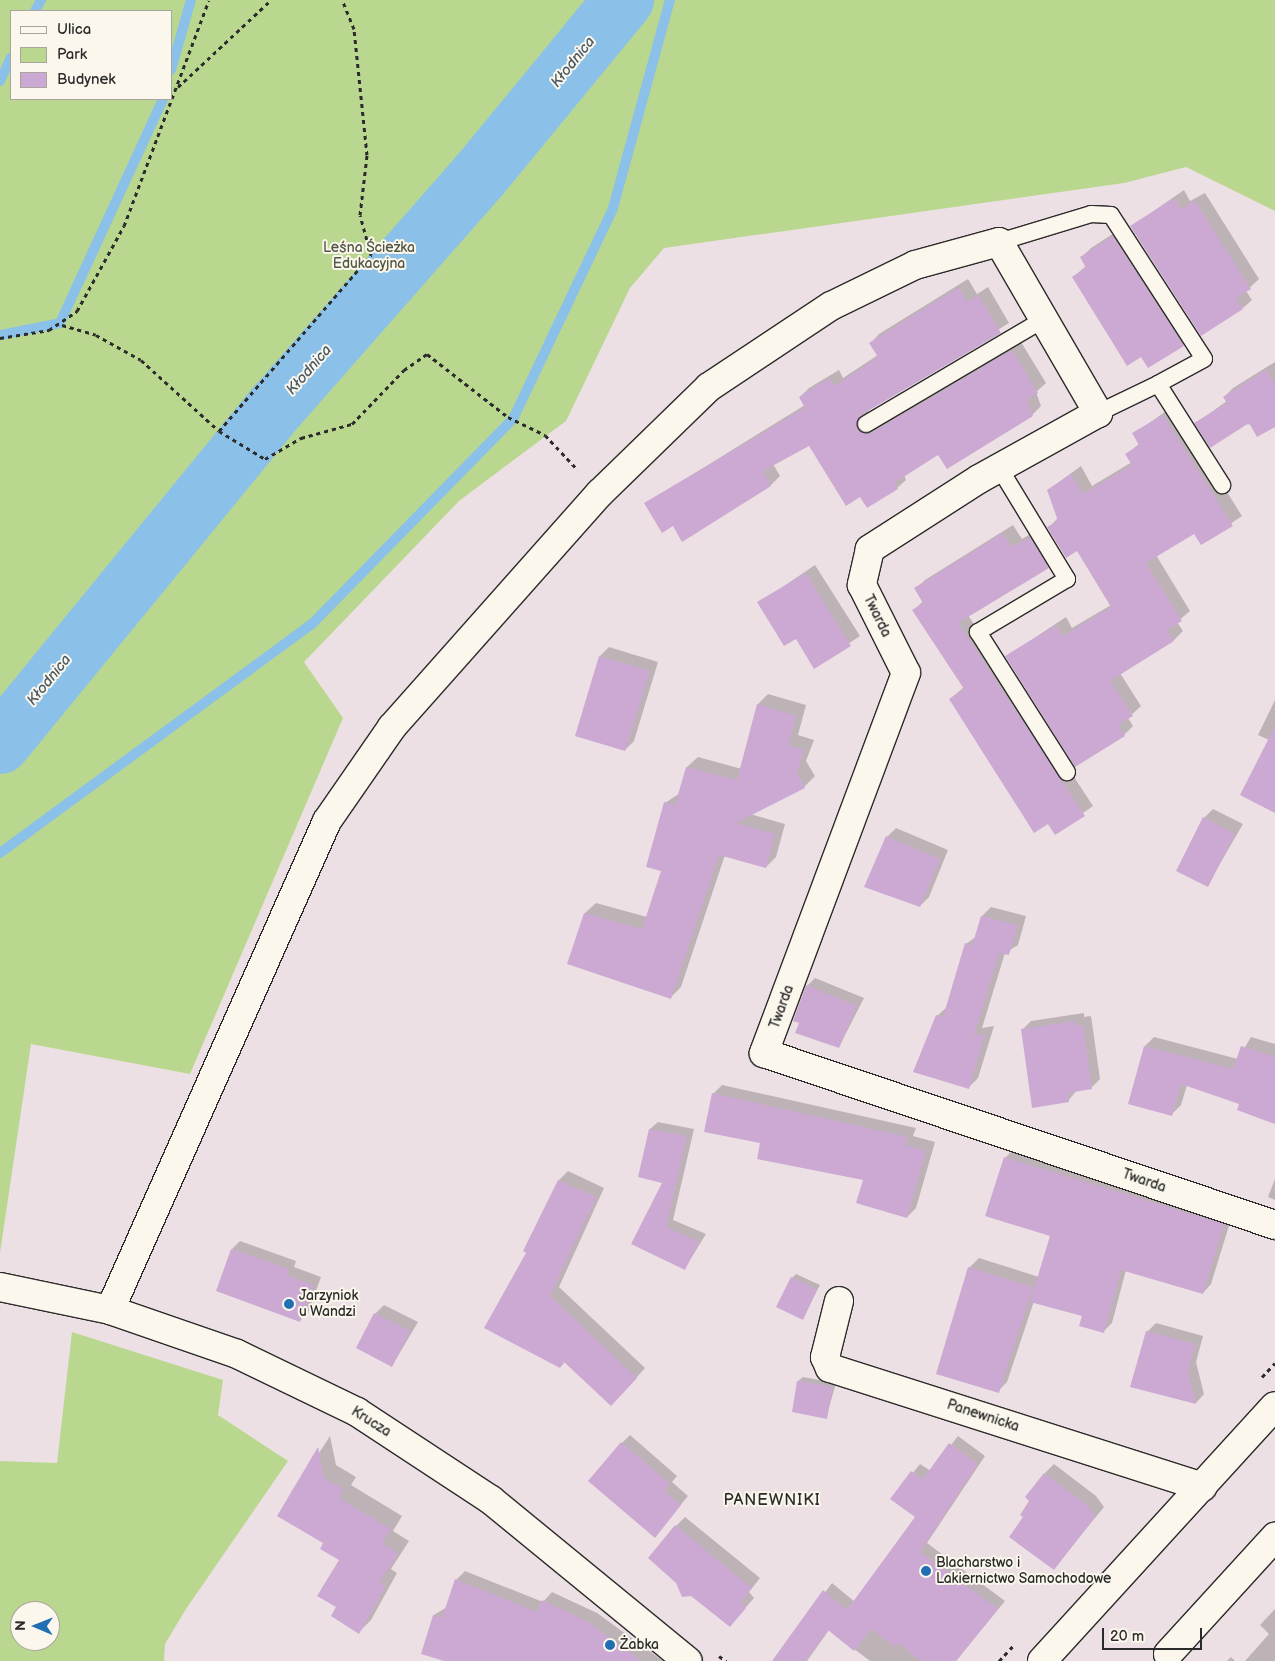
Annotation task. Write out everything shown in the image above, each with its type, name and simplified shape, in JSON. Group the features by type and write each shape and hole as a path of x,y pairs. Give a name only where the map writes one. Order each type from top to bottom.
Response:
{"street":[{"path":"110,1310 327,821 392,726 602,490 709,386 831,306 915,265 999,242 1098,413"},
{"name":"Twarda","path":"1098,413 1000,469 870,549 862,584 906,674 764,1053 1275,1225"},
{"name":"Krucza","path":"4,1288 110,1310 237,1354 357,1412 491,1500 688,1661"},
{"name":"Panewnicka","path":"839,1301 825,1357 830,1368 1202,1486"},
{"path":"1042,1661 1275,1406"},
{"path":"1168,1654 1275,1537"}],"lane":[{"path":"999,242 1091,214 1111,215 1204,359 1098,413"},
{"path":"866,424 1044,319"},
{"path":"1158,384 1222,486"},
{"path":"1000,469 1067,579 978,632 1067,772"}],"path":[{"path":"62,325 77,311 124,226 209,0"},
{"path":"177,88 271,0"},
{"path":"219,431 371,255 360,215 367,156 354,29 342,0"},
{"path":"0,338 62,325 96,335 141,360 219,431 265,459 301,438 352,424 404,370 427,354 508,417 546,435 602,490"}],"green space":[{"name":"Leśna Ścieżka Edukacyjna","path":"0,0 1275,0 1275,211 1186,167 1124,183 664,248 630,288 566,421 459,501 304,662 343,718 190,1074 31,1044 0,1253"},
{"path":"72,1332 223,1380 218,1415 288,1461 186,1609 165,1644 164,1661 0,1661 0,1461 57,1463"}],"building":[{"path":"1174,198 1181,209 1195,201 1251,289 1236,298 1243,309 1201,336 1130,226"},
{"path":"1113,236 1184,346 1148,368 1141,357 1127,366 1072,277 1086,268 1080,257"},
{"path":"959,287 967,302 978,295 1001,333 861,415 857,429 871,433 1012,350 1038,393 1027,400 1033,416 947,469 938,455 894,483 898,489 867,508 860,497 846,506 809,446 763,471 771,486 682,542 673,526 662,533 644,503 805,408 799,397 829,378 834,386 878,357 869,343"},
{"path":"1266,370 1275,384 1275,427 1257,437 1249,423 1210,448 1194,423 1227,403 1223,397"},
{"path":"1163,415 1233,526 1201,545 1194,534 1146,563 1182,621 1167,629 1174,641 1110,681 1133,716 1118,725 1125,736 1075,767 1005,656 1056,625 1063,636 1111,607 1077,551 1066,558 1047,527 1058,521 1047,490 1071,474 1083,494 1132,465 1125,454 1139,445 1132,433"},
{"path":"1003,533 1012,547 1030,537 1049,568 958,623 1085,816 1055,835 1048,824 1034,833 949,699 964,689 912,610 923,603 914,588"},
{"path":"806,573 851,646 814,669 796,639 784,646 757,602"},
{"path":"599,656 650,671 625,751 575,736"},
{"path":"757,704 796,716 788,745 804,750 797,772 805,788 736,823 775,834 766,868 719,855 671,999 567,964 584,913 642,929 661,871 646,867 664,802 675,805 686,767 737,780"},
{"path":"1275,726 1275,813 1240,795"},
{"path":"1203,817 1235,834 1208,887 1176,871"},
{"path":"886,836 940,859 920,907 864,887"},
{"path":"981,916 1018,925 1009,955 999,953 974,1036 985,1034 969,1089 913,1072 936,1015 943,1017 965,943 972,946"},
{"path":"806,985 857,1006 839,1048 795,1033 799,1023 793,1021"},
{"path":"1075,1021 1075,1026 1083,1025 1092,1089 1068,1093 1069,1102 1032,1108 1021,1029"},
{"path":"1144,1046 1233,1069 1241,1046 1275,1057 1275,1124 1237,1110 1239,1104 1181,1084 1172,1116 1128,1104"},
{"path":"712,1093 908,1137 905,1145 926,1151 907,1218 856,1203 863,1180 757,1159 760,1143 704,1132"},
{"path":"649,1129 687,1136 666,1227 699,1242 685,1270 631,1244 662,1183 638,1177"},
{"path":"1004,1157 1224,1224 1203,1294 1121,1270 1104,1333 1079,1326 1082,1316 1030,1302 1050,1236 985,1216"},
{"path":"558,1180 596,1197 550,1296 637,1378 611,1406 564,1362 560,1368 484,1328 526,1253 523,1251"},
{"path":"231,1249 289,1269 287,1275 313,1285 300,1322 216,1291"},
{"path":"968,1267 1033,1287 999,1393 936,1374"},
{"path":"791,1277 817,1290 803,1320 776,1307"},
{"path":"374,1313 410,1331 392,1367 356,1348"},
{"path":"1146,1331 1195,1344 1188,1372 1196,1404 1130,1387"},
{"path":"797,1381 833,1387 827,1419 792,1412"},
{"path":"621,1442 670,1484 664,1491 681,1505 655,1538 588,1481"},
{"path":"949,1443 978,1464 920,1552 998,1609 956,1661 921,1661 899,1643 895,1647 871,1629 854,1651 828,1630 806,1661 772,1661 823,1590 847,1610 915,1517 890,1499 911,1471 923,1479"},
{"path":"318,1447 324,1478 344,1489 339,1498 391,1529 382,1543 398,1553 380,1582 386,1586 359,1634 331,1616 336,1607 317,1596 339,1560 320,1549 323,1543 277,1516"},
{"path":"1044,1473 1087,1505 1095,1517 1054,1570 1009,1537 1023,1517 1020,1515 1029,1501 1025,1497"},
{"path":"675,1525 752,1588 741,1602 746,1608 730,1627 691,1596 682,1597 676,1583 648,1558"},
{"path":"455,1579 537,1612 542,1600 588,1622 642,1661 444,1661 421,1654 433,1615 442,1618"}],"waterway":[{"path":"36,10 41,0"},
{"path":"172,66 191,0"},
{"name":"Kłodnica","path":"0,744 277,406 480,175 624,0"},
{"path":"0,853 314,622 513,419 613,208 670,0"},
{"path":"0,81 10,59"},
{"path":"0,335 60,323 163,100"}],"place":[{"name":"Jarzyniok u Wandzi","path":"289,1304"},
{"name":"Blacharstwo i Lakiernictwo Samochodowe","path":"926,1571"},
{"name":"Żabka","path":"610,1645"}],"district":[{"name":"PANEWNIKI","path":"772,1501"}]}
